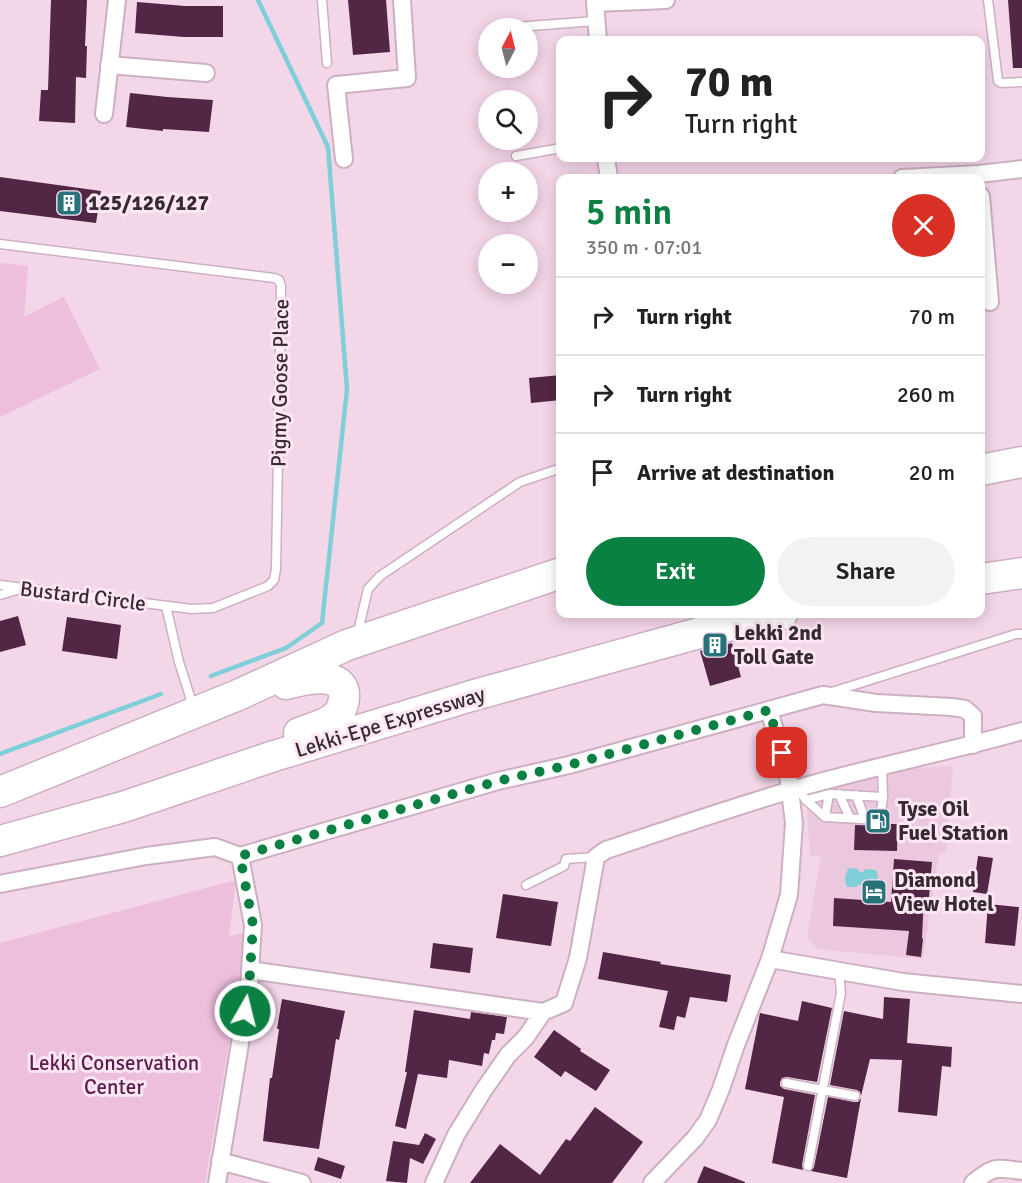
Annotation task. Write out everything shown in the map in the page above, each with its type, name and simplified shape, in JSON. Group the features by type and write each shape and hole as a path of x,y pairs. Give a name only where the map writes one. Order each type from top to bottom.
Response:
{"highway":[{"path":"985,469 1022,462"},
{"path":"985,578 1022,573"},
{"path":"0,792 238,695 347,645 556,575"},
{"name":"Lekki-Epe Expressway","path":"0,841 123,807 274,756 471,696 710,630 764,618"},
{"path":"227,773 237,761 250,752 324,724 338,715 345,693 340,685 332,680 318,677 238,695"}],"street":[{"path":"104,114 117,0"},
{"path":"344,159 336,85 407,78 402,0"},
{"path":"597,36 595,2 666,0"},
{"path":"109,65 206,73"},
{"path":"985,175 1022,169"},
{"path":"985,243 990,302"},
{"path":"0,884 146,856 215,848 240,856 498,781 569,765 823,695 876,703 965,709 973,716 973,745"},
{"path":"652,1183 695,1138 708,1120 770,959 789,895 798,793 788,775 769,710"},
{"path":"250,970 543,1012 564,1003 578,958 601,853 882,766 1022,731"},
{"path":"216,1183 249,989 253,925 240,856"},
{"path":"770,959 903,982 1022,994"},
{"path":"435,1183 456,1135 483,1090 508,1054 526,1037 543,1012"},
{"path":"220,1161 302,1183"},
{"path":"973,1183 996,1168 1022,1171"}],"lane":[{"path":"322,0 327,63"},
{"path":"988,0 998,81 1001,83 1022,82"},
{"path":"538,25 596,21"},
{"path":"516,156 556,149"},
{"name":"Pigmy Goose Place","path":"0,244 279,280 281,286 274,580 268,586 213,608 192,609 166,606"},
{"path":"356,642 368,589 380,576 520,482 556,470"},
{"name":"Bustard Circle","path":"0,585 166,606"},
{"path":"0,595 24,588"},
{"path":"166,606 179,663 195,712"},
{"path":"823,695 1022,634"},
{"path":"798,793 825,817 880,820 883,797 882,766"},
{"path":"798,793 883,797"},
{"path":"825,817 829,794"},
{"path":"839,794 850,818"},
{"path":"856,795 865,819"},
{"path":"526,885 564,866 566,860 601,853"},
{"path":"808,1166 841,993 839,971"},
{"path":"786,1083 855,1096"}],"shaded area":[{"path":"953,766 946,852 939,853 923,959 817,949 807,936 821,856 810,856 806,789 880,771"}],"green space":[{"path":"0,263 28,266 24,317 64,297 100,369 0,417"},
{"name":"Lekki Conservation Center","path":"236,880 229,936 248,932 205,1183 0,1183 0,943"}],"water":[{"path":"849,868 858,869 859,872 865,869 876,870 878,880 874,889 863,888 862,885 847,887 845,877"}],"building":[{"path":"51,0 87,0 86,78 76,77 75,123 39,121 41,90 48,90"},
{"path":"348,0 386,0 390,52 353,55"},
{"path":"1008,0 1022,0 1022,68 1013,68"},
{"path":"137,2 223,6 223,37 135,33"},
{"path":"130,93 213,100 209,132 126,127"},
{"path":"0,177 101,191 96,223 0,211"},
{"path":"556,375 556,400 531,403 529,378"},
{"path":"18,616 26,645 0,652 0,621"},
{"path":"67,617 121,625 117,659 62,651"},
{"path":"732,643 741,677 710,686 700,651"},
{"path":"898,824 897,851 854,850 855,825 880,826"},
{"path":"978,856 993,858 987,894 973,892"},
{"path":"894,859 932,862 929,897 924,897 921,957 906,955 909,931 833,926 834,898 891,902"},
{"path":"503,894 558,902 551,946 496,938"},
{"path":"988,904 1019,907 1015,946 985,943"},
{"path":"433,943 473,948 470,973 430,968"},
{"path":"603,952 731,975 727,1002 690,997 685,1018 677,1016 674,1030 659,1027 668,991 598,979"},
{"path":"884,997 910,999 907,1043 952,1047 951,1067 942,1066 937,1116 898,1112 902,1060 870,1059 861,1096 857,1090 830,1085 844,1011 883,1019"},
{"path":"282,999 345,1011 339,1040 336,1039 319,1149 263,1141"},
{"path":"802,1001 832,1008 817,1082 787,1077 782,1078 780,1082 780,1086 784,1089 815,1095 803,1170 772,1163 784,1097 745,1089 760,1013 798,1021"},
{"path":"414,1010 470,1019 471,1012 507,1017 504,1034 496,1033 489,1054 484,1053 482,1066 449,1060 447,1078 418,1074 406,1129 395,1126 407,1072 405,1072"},
{"path":"554,1030 581,1049 580,1051 610,1070 596,1091 565,1071 561,1077 534,1057"},
{"path":"828,1097 854,1102 858,1102 861,1098 847,1178 811,1171 814,1167"},
{"path":"595,1107 643,1142 612,1183 470,1183 500,1144 540,1175 566,1139 570,1141"},
{"path":"425,1133 436,1139 423,1164 410,1158 407,1183 386,1181 393,1141 419,1145"},
{"path":"318,1157 345,1166 341,1179 314,1170"},
{"path":"704,1166 745,1182 745,1183 697,1183"}],"waterway":[{"path":"211,676 286,648 322,623 347,389 328,147 258,0"},
{"path":"0,754 161,694"}],"place":[{"name":"125/126/127","path":"69,203"},
{"name":"Lekki 2nd Toll Gate","path":"715,645"},
{"name":"Tyse Oil Fuel Station","path":"878,821"},
{"name":"Diamond View Hotel","path":"874,892"}],"route":[{"path":"245,1011 249,989 253,925 240,856 498,781 569,765 769,710 782,753"}]}
